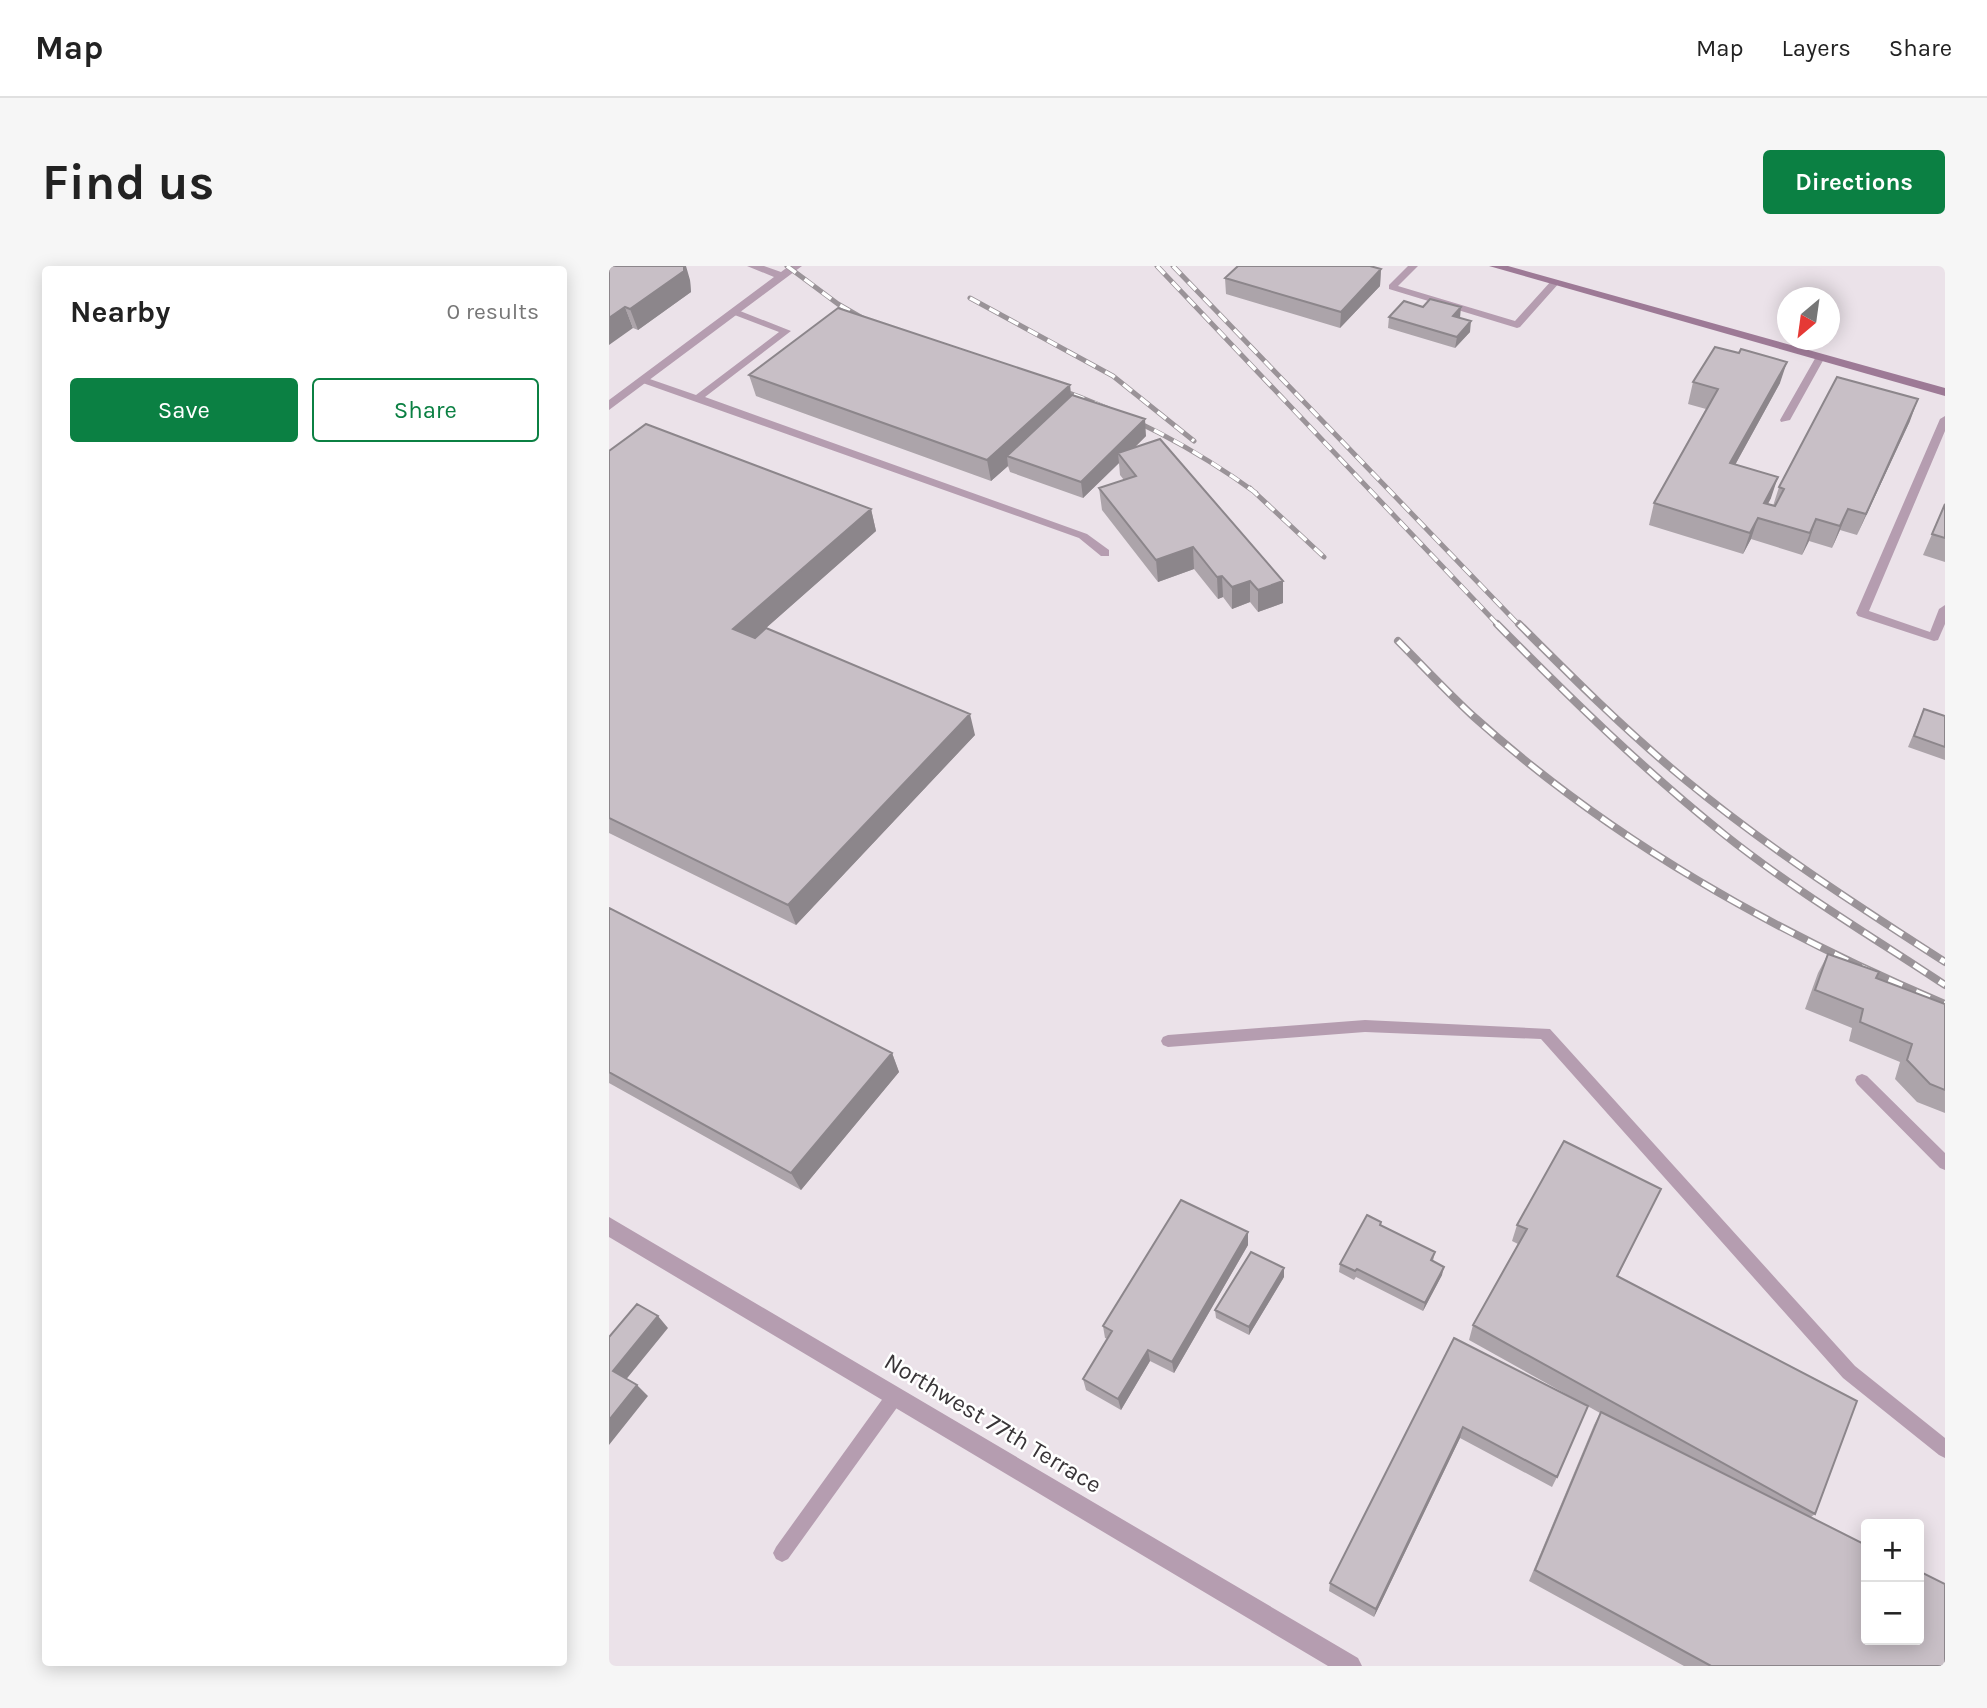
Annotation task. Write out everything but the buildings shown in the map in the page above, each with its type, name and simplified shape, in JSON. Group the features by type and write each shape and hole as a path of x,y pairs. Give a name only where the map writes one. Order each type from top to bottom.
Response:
{"main road":[{"path":"1495,266 1945,392"}],"street":[{"path":"753,266 783,276"},
{"path":"609,406 796,266"},
{"name":"Northwest 77th Terrace","path":"609,1226 1350,1666"}],"lane":[{"path":"1413,266 1392,288 1517,325 1555,282"},
{"path":"698,398 786,331 735,312"},
{"path":"1785,420 1820,357"},
{"path":"644,380 1083,536 1105,553"},
{"path":"1945,419 1862,613 1940,639 1945,609"},
{"path":"1168,1041 1366,1026 1545,1033 1849,1372 1945,1449"},
{"path":"1862,1080 1945,1163"},
{"path":"782,1553 895,1396"}],"railway":[{"path":"787,266 838,304 871,323"},
{"path":"1157,266 1499,626"},
{"path":"1173,266 1520,626"},
{"path":"970,298 1113,376 1194,441"},
{"path":"1053,387 1159,432 1253,491"},
{"path":"1250,488 1253,491"},
{"path":"1253,491 1324,557"},
{"path":"1519,624 1661,760 1714,803 1811,874 1945,962"},
{"path":"1499,626 1608,733 1725,835 1805,894 1945,985"},
{"path":"1398,641 1473,716 1526,761 1581,804 1638,843 1757,914 1881,976 1945,1004"}]}
